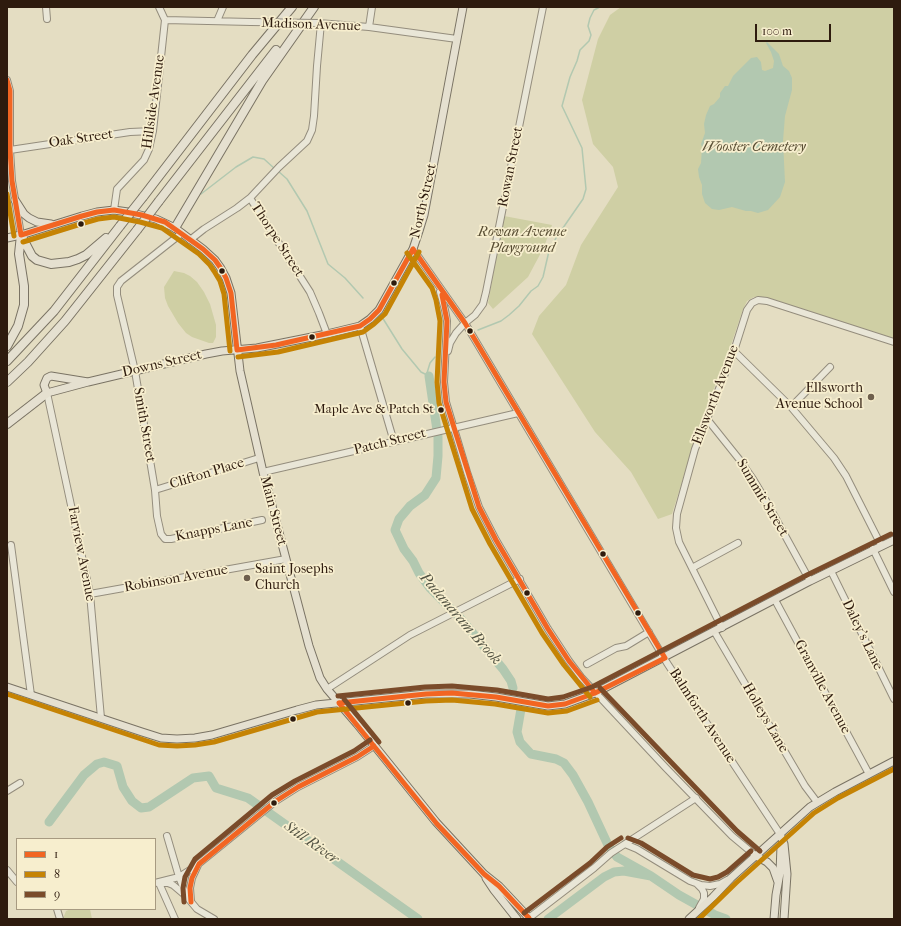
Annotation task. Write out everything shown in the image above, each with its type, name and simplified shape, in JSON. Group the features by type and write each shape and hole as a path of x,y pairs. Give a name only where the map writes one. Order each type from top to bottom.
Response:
{"highway":[{"path":"7,361 54,311 292,7"},
{"path":"7,382 28,362 65,321 277,48 313,7"},
{"path":"178,231 262,81 313,7"},
{"path":"21,235 28,250 37,260 51,264 60,264 86,255 120,226"},
{"path":"7,346 18,326 24,306 24,286 19,254 21,235"},
{"path":"7,424 48,393"}],"main road":[{"name":"North Street","path":"237,350 276,345 360,326 380,310 413,248 424,215 463,7"},
{"path":"15,200 24,214 37,222 46,224 59,223"},
{"name":"Main Street","path":"7,238 97,212 114,210 156,219 178,231 215,260 226,278 231,293 240,371 259,458 314,663 320,678 326,689 357,724 436,822 484,874 499,886 529,919"},
{"name":"Downs Street","path":"88,382 51,376 47,378 44,385 48,393 88,382 222,351 237,350"},
{"path":"7,687 11,691 31,695 161,738 182,739 212,735 316,705 426,694 452,693 496,697 548,706 565,704 596,694 810,581 881,545 894,540"},
{"path":"689,919 731,878 817,802 894,761"},
{"path":"774,919 781,859 780,834"},
{"path":"780,834 784,844 787,874 784,919"},
{"path":"756,856 767,862 773,868 778,883"},
{"name":"Main Street","path":"484,874 494,890 517,919"}],"street":[{"path":"46,7 47,19"},
{"path":"159,7 165,20"},
{"path":"217,21 223,7"},
{"path":"369,27 372,7"},
{"name":"Rowan Street","path":"444,362 450,343 456,333 475,315 482,304 486,292 542,7"},
{"name":"Madison Avenue","path":"165,20 319,23 369,27 457,39"},
{"name":"Hillside Avenue","path":"114,210 114,199 117,189 144,160 149,149 165,20"},
{"name":"Thorpe Street","path":"319,23 312,130 307,141 276,170 250,198 310,292 320,313 326,334"},
{"path":"7,80 10,91 10,150 15,200 21,235"},
{"name":"Oak Street","path":"10,150 130,132 152,131"},
{"path":"190,240 250,198"},
{"name":"Smith Street","path":"165,539 161,534 159,525 155,490 135,371 117,295 117,287 121,281 178,231"},
{"name":"Balmforth Avenue","path":"413,248 465,323 664,658 780,834"},
{"name":"Rowan Street","path":"438,285 443,298 447,321 444,362 446,402 479,507 496,540 548,629 569,661 596,694 732,836 756,856"},
{"name":"Ellsworth Avenue","path":"722,628 679,542 676,528 677,514 695,450 734,351 747,310 752,303 758,300 767,301 894,342"},
{"path":"360,326 394,442"},
{"path":"734,351 791,407 834,458 846,476 881,545"},
{"path":"791,407 830,367"},
{"name":"Farview Avenue","path":"48,393 90,594 101,718"},
{"name":"Patch Street","path":"263,472 518,413"},
{"name":"Summit Street","path":"706,419 739,459 753,479 810,581"},
{"name":"Clifton Place","path":"155,490 259,458"},
{"name":"Knapps Lane","path":"165,539 262,520"},
{"path":"692,568 738,544"},
{"path":"11,545 31,695"},
{"path":"873,549 894,592"},
{"name":"Robinson Avenue","path":"90,594 286,559"},
{"name":"Daley's Lane","path":"831,571 894,699"},
{"path":"326,689 392,646 449,614 520,579"},
{"name":"Granville Avenue","path":"775,600 869,774"},
{"name":"Holleys Lane","path":"714,631 805,786 817,802"},
{"path":"587,664 616,648 626,646 649,632"},
{"path":"157,883 179,877 199,864 257,816 298,787 374,746"},
{"path":"7,791 20,783"},
{"path":"529,919 611,853 696,798"},
{"path":"167,836 179,877 189,899"},
{"path":"623,845 637,849 697,884 710,886 720,884 731,878"},
{"path":"189,899 192,878 199,864"},
{"path":"7,870 16,881"},
{"path":"157,883 168,883 173,886 189,899 197,909 214,919"},
{"path":"157,883 175,919"},
{"path":"697,884 702,889 707,900"}],"green space":[{"name":"Wooster Cemetery","path":"621,7 894,7 894,339 767,298 754,297 747,301 701,421 672,514 658,519 631,472 595,432 532,334 539,316 566,285 581,245 618,187 613,167 593,144 582,100 598,39 610,15"},
{"name":"Rowan Avenue Playground","path":"504,216 552,225 544,247 528,277 493,309 488,303"},
{"path":"174,271 190,276 197,282 204,292 210,304 216,325 216,337 213,343 192,337 186,333 168,306 165,298 164,287"},
{"path":"90,910 92,919 64,919 66,911"}],"shaded area":[{"path":"767,42 779,54 783,66 789,71 792,78 792,90 785,116 783,141 785,182 780,197 768,210 758,213 732,207 719,210 712,209 705,203 698,169 701,163 701,144 705,133 704,124 706,115 710,106 720,97 720,93 725,86 728,86 733,76 751,58 757,57 761,62 762,70 765,71 773,68 774,61 766,43"}],"waterway":[{"name":"Padanaram Brook","path":"478,330 501,321 519,306 531,291 538,286 543,277 549,251 556,238 583,199 586,189 582,148 562,106 570,77 580,50 589,41 591,35 588,26 590,18 594,10 600,7"},
{"path":"201,194 236,167 253,157 264,159 275,169"},
{"path":"278,171 287,179 307,211 328,264 345,278 363,298"},
{"path":"382,317 402,349 421,372 429,376"},
{"name":"Padanaram Brook","path":"429,376 427,373 430,363 435,357"},
{"name":"Padanaram Brook","path":"429,376 438,437 436,478 425,495 410,506 399,519 395,530 404,549 430,588 460,618 503,669 511,681 513,688"},
{"name":"Padanaram Brook","path":"521,709 517,732 520,742 531,754 556,759 564,763 573,775 588,802 608,845 617,857 651,876"},
{"name":"Still River","path":"49,822 84,775 97,764 104,762 117,766 123,787 132,801 141,808 149,807 193,778 209,776 216,788 248,798 418,919"},
{"name":"Still River","path":"548,919 604,877 614,872 624,871 651,876 679,895 715,915 726,919"}],"transit line":[{"name":"1","path":"7,80 10,91 10,150 12,181 21,235"},
{"name":"8","path":"7,194 14,236"},
{"name":"1","path":"21,235 82,216 114,210 142,215 165,222 203,249 220,267 226,278 231,293 237,350"},
{"name":"8","path":"23,242 98,219 114,217 162,228 199,254 210,265 220,281 224,294 230,351"},
{"name":"1","path":"413,249 465,323 665,658"},
{"name":"1","path":"237,350 276,345 360,326 379,310 413,249"},
{"name":"8","path":"238,357 278,352 363,332 385,314 419,252"},
{"name":"8","path":"407,253 432,288 436,300 440,321 437,382 439,403 472,509 490,544 542,633 564,665 590,697"},
{"name":"1","path":"442,295 447,321 444,382 446,402 479,507 496,540 548,629 569,661 595,693"},
{"name":"9","path":"338,696 425,687 452,686 497,690 548,699 563,697 592,687 807,575 891,534"},
{"name":"1","path":"339,703 426,694 452,693 496,697 548,706 565,704 595,693 665,658"},
{"name":"9","path":"600,688 737,831 760,851"},
{"name":"8","path":"7,694 159,745 177,746 214,742 317,712 426,701 452,700 495,704 548,713 567,711 597,700"},
{"name":"9","path":"344,699 379,742"},
{"name":"1","path":"339,703 437,824 484,874 499,886 529,918"},
{"name":"9","path":"184,902 183,888 185,877 195,859 272,795 295,781 354,751 370,740"},
{"name":"1","path":"191,902 190,888 192,878 199,864 276,801 298,787 357,757 374,746"},
{"name":"8","path":"699,919 736,883 814,813 838,798 894,769"},
{"name":"9","path":"524,913 590,863 607,847 621,838"},
{"name":"9","path":"628,838 641,843 693,875 710,879 727,872 751,851"}],"place":[{"name":"Ellsworth Avenue School","path":"871,397"},
{"name":"Maple Ave & Patch St","path":"441,410"},
{"name":"Saint Josephs Church","path":"247,578"}]}
